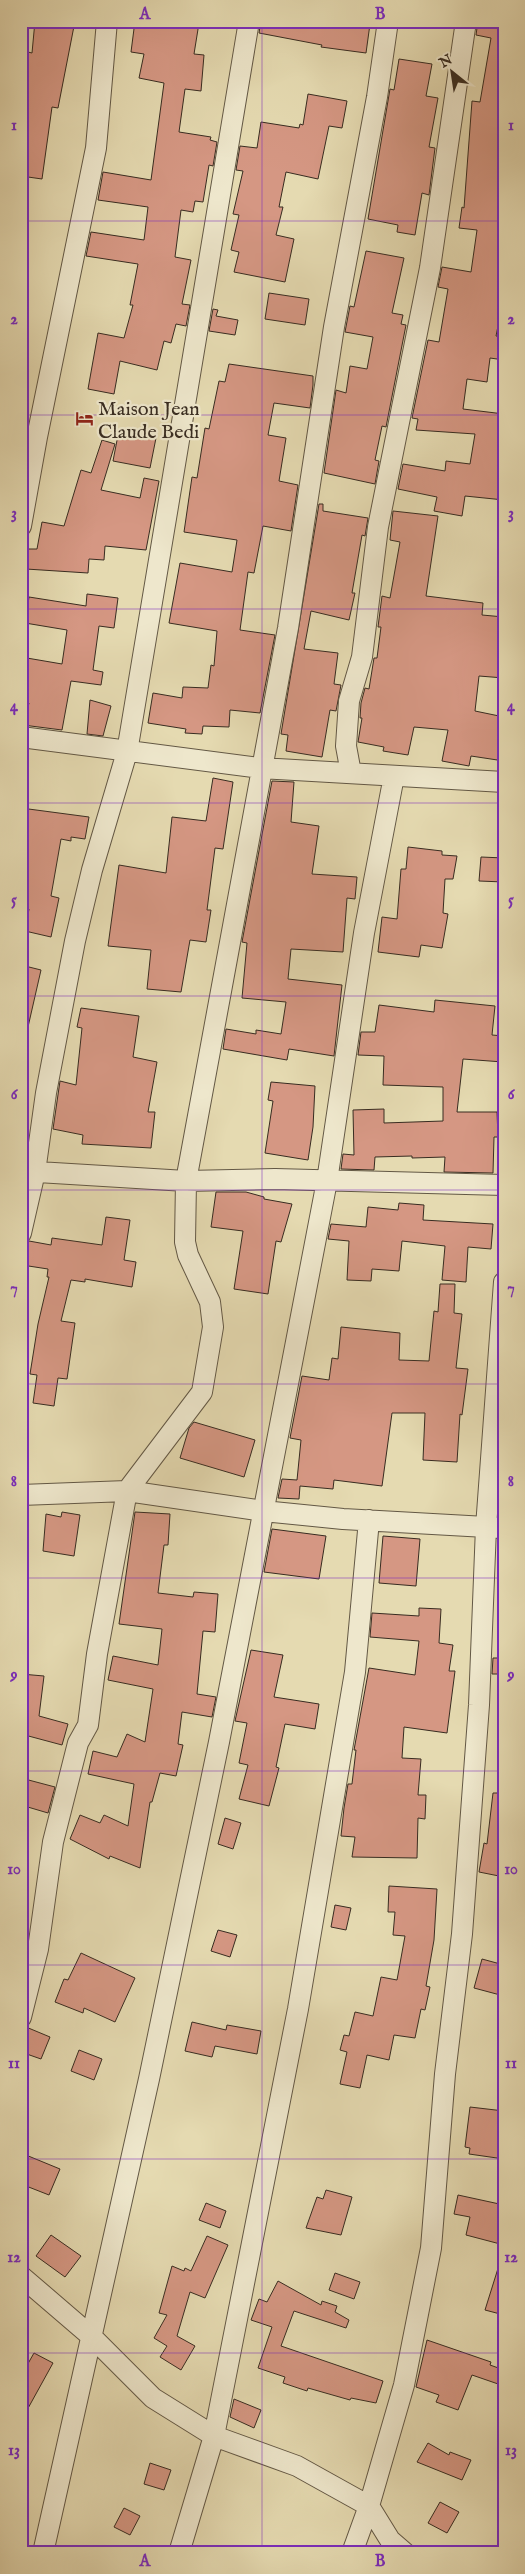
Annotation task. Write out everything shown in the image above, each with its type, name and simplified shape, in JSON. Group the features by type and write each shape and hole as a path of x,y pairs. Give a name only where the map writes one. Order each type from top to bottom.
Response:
{"street":[{"path":"21,526 37,437 96,148 107,21"},
{"path":"21,1233 28,1172 46,1093 75,941 92,870 127,752 249,21"},
{"path":"21,2017 38,1949 53,1842 78,1743 88,1725 97,1654 127,1491 202,1392 213,1327 210,1302 188,1256 185,1242 186,1181 260,768 288,628 334,327 377,97 388,21"},
{"path":"351,773 346,746 349,701 362,657 378,527 430,268 466,21"},
{"path":"21,737 260,768 504,782"},
{"path":"43,2553 92,2337 219,1742 327,1181 364,933 394,776"},
{"path":"28,1172 186,1181 275,1179 504,1185"},
{"path":"352,2553 369,2506 404,2385 430,2248 445,2074 462,1934 479,1705 495,1527 504,1282"},
{"path":"21,1496 127,1491 263,1511 369,1520 495,1527"},
{"path":"179,2553 214,2436 298,2009 355,1672 369,1520"},
{"path":"21,2276 92,2337 153,2398 214,2436 297,2466 369,2506 390,2540 405,2553"}],"building":[{"path":"35,21 75,21 58,108 52,107 42,179 21,176 21,154 28,102 21,101 21,78 28,52 32,53"},
{"path":"135,21 199,23 194,54 204,55 201,91 185,89 179,132 211,137 210,140 217,142 213,166 209,165 203,202 195,201 193,212 181,210 175,257 191,260 182,304 190,305 186,326 176,324 171,343 164,341 157,370 120,361 114,394 88,389 98,333 124,338 133,305 130,305 138,264 86,256 91,232 144,240 148,207 98,200 103,172 151,180 164,83 139,78 144,54 131,52"},
{"path":"261,21 349,21 370,24 366,53 321,47 322,45 259,33"},
{"path":"478,21 504,21 504,265 501,265 498,300 503,301 496,336 504,337 504,360 490,358 487,382 467,379 463,409 504,414 504,500 465,496 462,516 434,511 437,497 398,489 403,464 445,471 446,461 470,464 475,434 416,430 418,419 412,418 428,340 439,342 448,289 438,287 442,267 471,272 477,230 459,228 462,207 464,208 472,101 480,102 491,38 476,35"},
{"path":"399,59 432,64 426,96 438,98 429,147 435,148 429,195 422,193 415,235 397,232 398,225 368,219 390,89 394,90"},
{"path":"308,94 347,101 342,128 329,126 318,179 286,172 279,207 283,207 276,235 294,239 285,282 234,272 239,252 231,250 239,215 233,214 243,171 236,170 240,146 257,148 261,122 299,128 300,124 303,125"},
{"path":"366,251 404,258 392,313 403,315 401,324 406,325 386,427 382,426 375,460 379,461 375,484 324,473 336,390 346,393 350,366 367,369 373,337 345,332 350,306 354,307"},
{"path":"269,293 309,299 305,325 265,319"},
{"path":"213,309 218,310 216,316 238,320 235,335 209,331"},
{"path":"229,364 313,376 313,385 310,408 274,403 268,435 286,438 279,481 298,485 291,531 263,526 254,573 248,572 240,630 275,635 260,713 230,710 229,727 203,726 202,734 185,733 186,729 148,723 153,693 182,698 183,687 208,688 211,665 214,666 217,631 169,623 180,563 232,572 237,540 184,532 192,477 197,478 205,428 209,429 219,381 225,382"},
{"path":"119,430 156,438 150,468 113,461"},
{"path":"102,440 115,444 101,490 140,498 144,478 159,481 146,550 105,546 104,560 89,559 88,573 26,569 28,549 37,549 42,522 64,526 81,470 91,473"},
{"path":"319,504 323,504 323,511 368,518 365,536 362,535 352,593 355,593 349,620 311,611 304,649 338,653 334,684 341,685 336,711 330,710 322,757 286,751 288,735 281,734"},
{"path":"393,511 438,516 426,596 483,603 482,615 504,617 504,678 479,676 475,711 504,717 504,761 471,756 469,766 442,761 448,730 414,727 408,755 383,751 384,747 358,742 362,718 360,718 361,703 365,688 369,689 374,658 377,658 382,596 390,598 400,542 390,540"},
{"path":"87,594 118,598 114,628 99,626 93,670 103,672 101,685 71,681 62,730 23,725 29,703 21,702 21,657 62,664 67,630 25,623 29,597 86,606"},
{"path":"90,700 111,706 103,736 87,734"},
{"path":"213,778 233,782 223,849 215,848 207,910 211,910 206,942 190,940 181,992 147,989 151,950 108,946 119,865 166,873 172,817 206,821"},
{"path":"272,781 294,782 291,822 319,826 312,874 357,877 355,899 347,898 343,952 291,949 288,979 342,985 334,1056 289,1049 287,1060 223,1049 226,1029 256,1034 256,1030 281,1034 286,1002 242,998 247,943 242,942"},
{"path":"21,808 89,817 85,839 71,837 71,841 61,839 51,896 59,898 51,937 25,931 29,909 21,908"},
{"path":"408,847 442,851 442,855 457,856 453,879 445,879 443,913 448,914 442,948 421,945 419,957 378,952 382,917 397,919 401,869 406,869"},
{"path":"481,857 504,858 504,882 479,881"},
{"path":"21,965 41,970 28,1027 21,1026"},
{"path":"435,1000 495,1006 492,1035 504,1036 503,1062 463,1059 457,1112 497,1112 498,1137 494,1137 493,1173 444,1172 445,1157 412,1158 412,1156 375,1157 374,1170 341,1169 343,1154 354,1155 353,1110 384,1109 384,1123 443,1121 443,1087 383,1085 384,1056 358,1055 361,1032 375,1032 379,1005 434,1012"},
{"path":"81,1008 139,1016 133,1057 157,1062 148,1112 155,1112 151,1148 82,1144 83,1135 53,1129 60,1081 76,1085 82,1028 77,1027"},
{"path":"271,1082 315,1086 313,1127 308,1160 265,1153 273,1101 268,1100"},
{"path":"216,1192 246,1192 264,1197 264,1199 292,1204 281,1242 276,1241 268,1294 234,1289 243,1231 211,1227"},
{"path":"399,1203 424,1205 423,1220 493,1224 491,1249 468,1247 466,1282 442,1280 445,1246 402,1241 399,1271 372,1269 371,1281 347,1280 349,1241 328,1239 331,1224 366,1227 368,1207 398,1210"},
{"path":"106,1217 130,1220 124,1260 136,1262 132,1287 85,1279 85,1282 71,1280 61,1321 75,1323 67,1379 58,1378 54,1406 33,1403 37,1375 30,1374 38,1324 49,1277 47,1277 48,1269 22,1265 26,1243 29,1241 51,1245 52,1238 102,1245"},
{"path":"440,1284 455,1284 454,1313 462,1314 456,1368 468,1369 462,1415 460,1414 457,1462 423,1460 425,1413 392,1413 382,1486 334,1480 333,1489 300,1486 299,1499 278,1498 282,1479 297,1480 301,1440 290,1438 302,1376 329,1380 332,1358 338,1359 341,1327 400,1333 399,1360 429,1361 434,1311 438,1312"},
{"path":"194,1422 255,1440 244,1477 180,1458 189,1428"},
{"path":"62,1512 80,1515 74,1556 43,1551 46,1514 61,1517"},
{"path":"135,1512 170,1514 168,1545 164,1545 158,1593 193,1597 194,1592 218,1594 215,1632 203,1631 197,1694 216,1697 212,1717 182,1712 178,1744 183,1745 176,1776 160,1773 152,1802 150,1802 140,1868 110,1856 109,1859 70,1839 80,1815 100,1823 104,1815 128,1826 134,1784 88,1774 93,1751 117,1757 127,1734 145,1742 153,1689 108,1680 113,1656 158,1665 162,1629 119,1624"},
{"path":"272,1529 326,1536 319,1579 264,1572"},
{"path":"383,1536 420,1539 416,1586 379,1583"},
{"path":"419,1608 441,1609 439,1643 453,1645 449,1671 455,1671 447,1733 404,1727 402,1758 421,1759 418,1795 426,1795 425,1819 418,1818 417,1858 352,1857 355,1837 341,1836 348,1784 352,1784 356,1750 354,1750 369,1668 415,1675 419,1641 370,1637 372,1613 419,1616"},
{"path":"251,1650 283,1655 274,1697 319,1704 315,1729 285,1724 276,1767 279,1768 269,1806 239,1799 248,1765 239,1763 247,1723 235,1721"},
{"path":"493,1658 504,1658 504,1674 492,1674"},
{"path":"21,1674 44,1676 39,1716 68,1724 62,1745 21,1734"},
{"path":"21,1778 55,1787 48,1813 21,1805"},
{"path":"493,1793 504,1793 504,1877 479,1872 484,1843 487,1844"},
{"path":"225,1818 241,1823 233,1849 218,1844"},
{"path":"389,1886 437,1889 434,1940 426,1986 430,1987 425,2010 421,2009 415,2038 394,2035 389,2060 367,2055 360,2088 340,2084 347,2052 340,2050 344,2035 349,2036 355,2012 373,2016 381,1977 397,1980 405,1936 393,1935 395,1912 388,1912"},
{"path":"335,1905 351,1908 346,1930 331,1927"},
{"path":"218,1930 237,1935 230,1957 211,1951"},
{"path":"81,1953 135,1978 115,2022 84,2008 83,2013 55,2002 64,1979 68,1980"},
{"path":"482,1959 504,1965 504,1996 474,1988"},
{"path":"192,2022 226,2030 227,2025 261,2031 257,2054 215,2046 212,2057 185,2051"},
{"path":"26,2027 50,2037 41,2059 21,2052 21,2038"},
{"path":"79,2050 102,2059 94,2080 71,2071"},
{"path":"470,2107 504,2111 504,2159 469,2154 470,2148 465,2147"},
{"path":"21,2153 60,2169 49,2195 21,2184"},
{"path":"326,2190 352,2197 341,2235 306,2228 317,2197 323,2199"},
{"path":"458,2195 504,2205 504,2245 466,2235 470,2217 454,2214"},
{"path":"206,2203 226,2211 220,2228 199,2220"},
{"path":"51,2235 81,2256 65,2277 36,2256"},
{"path":"207,2236 228,2245 205,2298 190,2292 177,2336 195,2346 181,2370 160,2357 167,2346 154,2338 167,2315 159,2313 172,2266 184,2271 185,2268 191,2271"},
{"path":"500,2262 504,2263 504,2315 485,2310"},
{"path":"335,2273 360,2282 354,2299 329,2290"},
{"path":"278,2281 321,2305 322,2301 337,2306 335,2312 349,2320 346,2328 294,2311 281,2346 383,2381 376,2403 351,2398 350,2400 308,2388 307,2391 283,2383 285,2377 258,2368 272,2327 251,2320 259,2299 267,2302"},
{"path":"427,2340 491,2362 490,2365 504,2370 504,2386 472,2375 458,2410 436,2402 439,2395 416,2387"},
{"path":"34,2353 53,2363 21,2421 21,2376"},
{"path":"234,2399 261,2410 254,2428 230,2417"},
{"path":"428,2443 449,2455 450,2452 471,2460 462,2480 417,2462"},
{"path":"150,2463 171,2470 164,2490 144,2484"},
{"path":"440,2502 459,2512 447,2533 428,2523"},
{"path":"124,2508 140,2516 130,2535 114,2527"}],"place":[{"name":"Maison Jean Claude Bedi","path":"84,419"}]}
